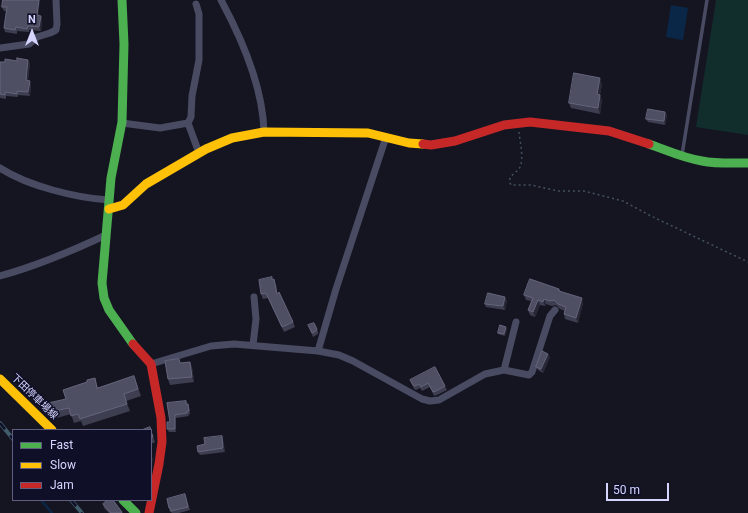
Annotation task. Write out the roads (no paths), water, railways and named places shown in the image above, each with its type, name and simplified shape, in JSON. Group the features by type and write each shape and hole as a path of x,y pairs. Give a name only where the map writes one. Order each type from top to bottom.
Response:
{"street":[{"path":"0,48 23,46 29,44 37,37 56,30 56,0"},
{"path":"122,0 124,44 122,123 111,178 102,283 104,298 109,310 137,349 151,364 158,395 162,442 152,498"},
{"path":"221,0 235,27 259,90 264,132"},
{"path":"196,4 198,14 199,60 192,96 191,117 188,123 199,153"},
{"path":"0,168 46,188 92,199 116,208 123,204 146,184 199,153 232,138 264,132 368,133 419,145 443,144 504,125 519,122 609,131 700,161 715,163 748,163"},
{"path":"122,123 160,128 188,123"},
{"path":"318,351 336,289 386,137"},
{"path":"0,276 22,270 78,248 106,235"},
{"path":"253,345 256,319 254,297"},
{"path":"151,364 211,346 234,344 318,351 339,355 353,361 422,399 430,401 438,400 485,374 504,370 529,375 532,372 550,316 555,310"},
{"path":"504,370 516,322"},
{"name":"下田停車場線","path":"0,379 51,429"},
{"path":"124,501 136,513"},
{"path":"149,513 151,501"}],"lane":[{"path":"682,156 707,0"}],"water":[{"path":"671,5 688,8 683,40 666,37"}],"waterway":[{"path":"42,501 52,513"}],"railway":[{"path":"0,423 12,438"},
{"path":"72,501 82,513"}]}
